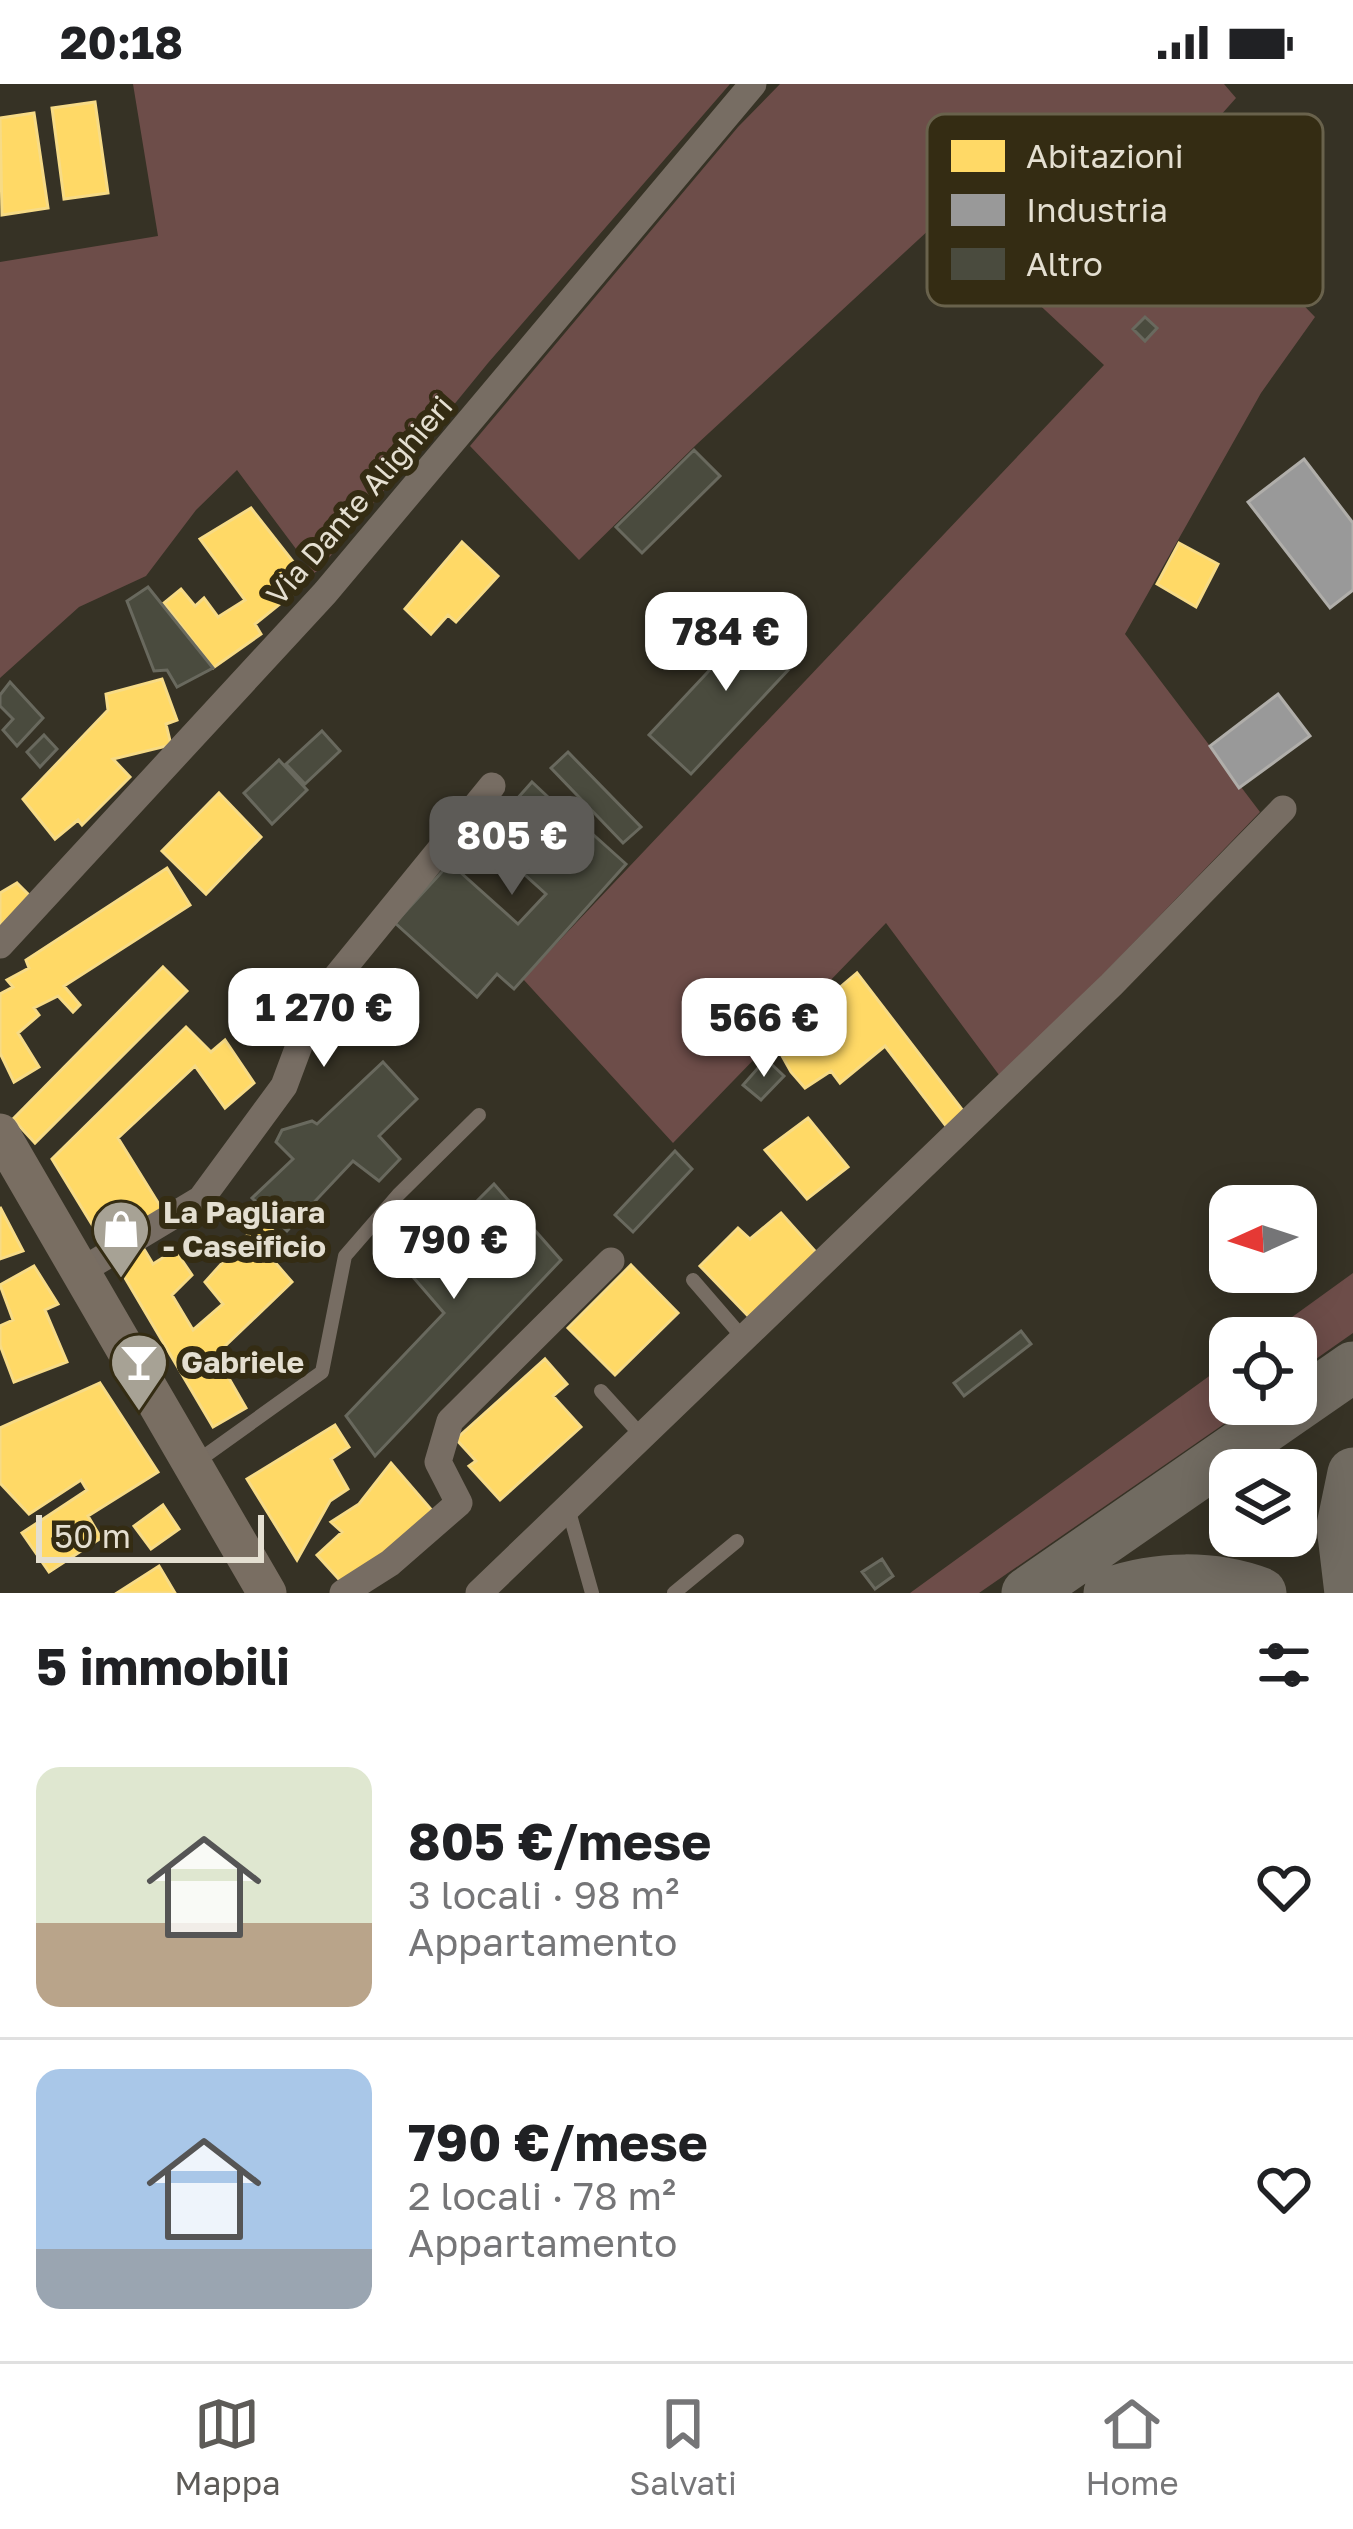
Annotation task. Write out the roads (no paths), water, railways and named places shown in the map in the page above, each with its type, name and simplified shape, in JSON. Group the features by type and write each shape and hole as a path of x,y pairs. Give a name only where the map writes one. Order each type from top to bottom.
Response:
{"highway":[{"path":"1027,1593 1353,1366"},
{"path":"1274,1449 1353,1394"},
{"path":"1350,1593 1342,1526 1353,1473"},
{"path":"1062,1593 1209,1494"},
{"path":"1108,1593 1190,1580 1261,1593"}],"main road":[{"path":"0,1133 266,1593"}],"street":[{"name":"Via Dante Alighieri","path":"0,945 325,593 753,84"},
{"path":"81,1271 201,1198 284,1086 315,1003 492,786"},
{"path":"479,1593 1111,985 1282,809"},
{"path":"343,1593 390,1563 459,1503 439,1462 450,1421 611,1261"}],"lane":[{"path":"194,1464 322,1372 345,1256 398,1195 479,1115"},
{"path":"693,1280 744,1339"},
{"path":"601,1391 640,1435"},
{"path":"568,1508 592,1593"},
{"path":"674,1593 737,1541"}],"place":[{"name":"La Pagliara - Caseificio","path":"121,1280"},
{"name":"Gabriele","path":"139,1413"}]}
